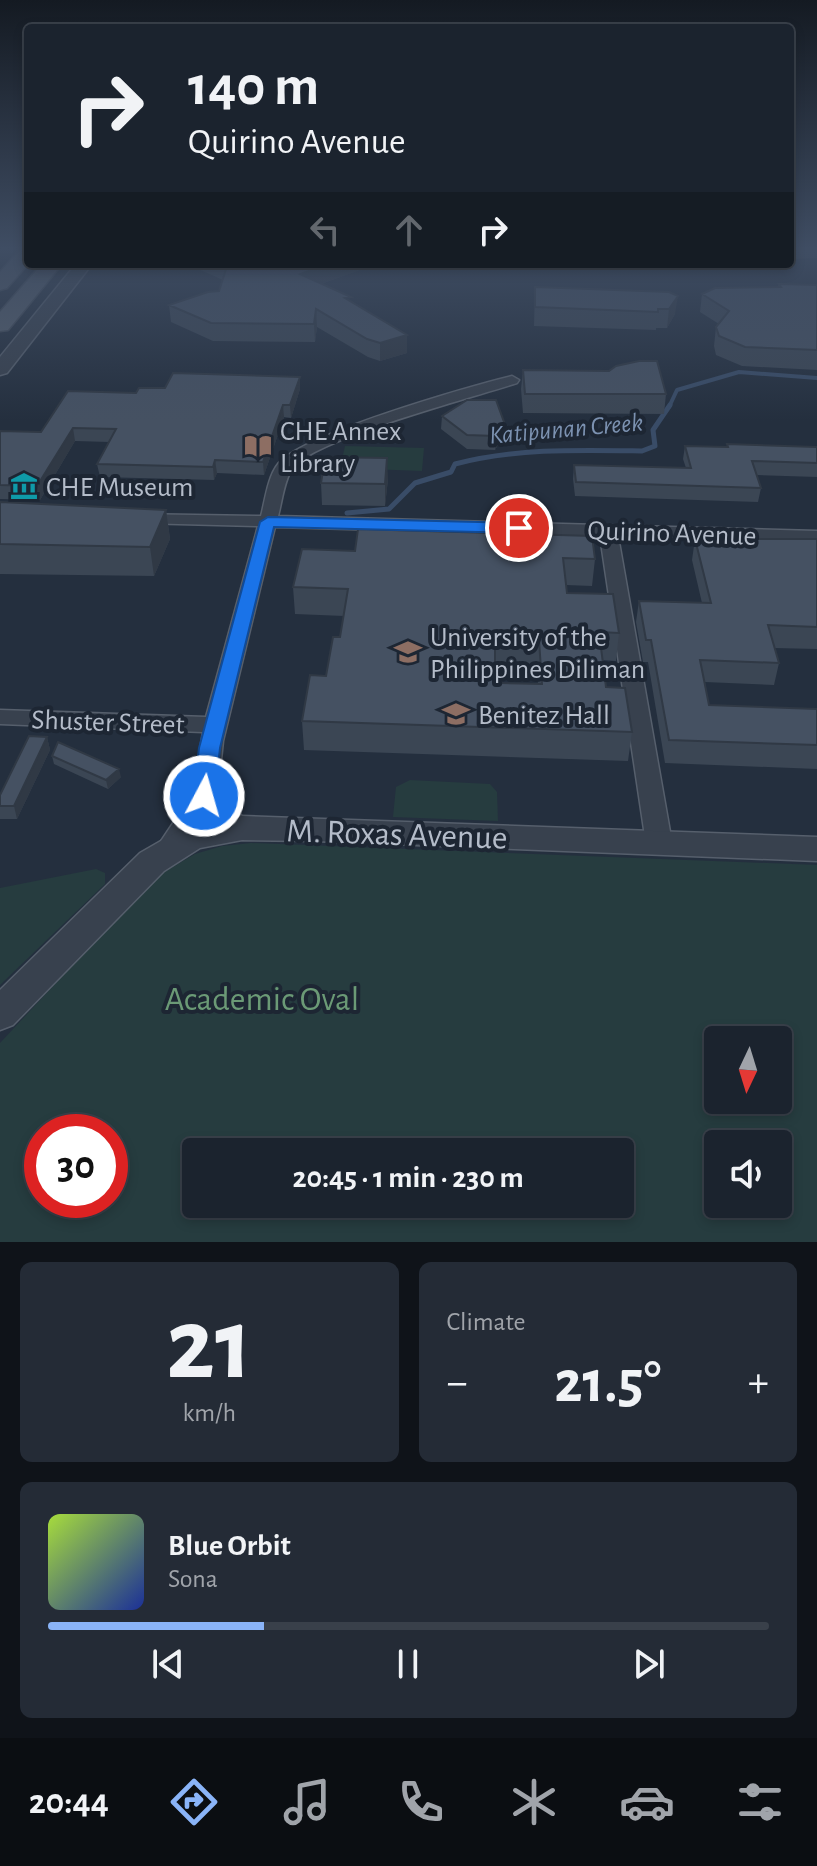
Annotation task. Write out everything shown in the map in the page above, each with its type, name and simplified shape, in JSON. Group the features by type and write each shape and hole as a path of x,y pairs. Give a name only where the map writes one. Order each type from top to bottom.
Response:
{"main road":[{"path":"0,325 17,305"}],"street":[{"path":"0,369 51,305"},
{"path":"166,853 204,796 215,725 284,467 329,439 512,380"},
{"name":"Quirino Avenue","path":"120,518 817,536"},
{"path":"608,530 659,843"},
{"name":"Shuster Street","path":"0,717 215,725"},
{"path":"204,796 222,818 242,828"},
{"name":"M. Roxas Avenue","path":"0,1014 152,862 191,838 242,828 817,849"}],"green space":[{"path":"345,446 424,448 422,471 340,468"},
{"path":"410,780 490,784 497,792 498,821 393,817 396,787"},
{"name":"Academic Oval","path":"251,843 817,865 817,1242 0,1242 0,1043 154,878 195,854 222,846"},
{"path":"96,869 105,873 105,884 0,985 0,888"}],"building":[{"path":"169,305 357,305 407,335 380,343 367,339 316,309 314,324 211,323"},
{"path":"672,305 669,309 658,309 658,312 535,307"},
{"path":"719,305 817,305 817,350 745,347 719,336 716,327 729,311"},
{"path":"657,361 666,394 525,394 523,370 609,371 616,366"},
{"path":"173,373 300,377 290,405 283,405 263,462 215,460 213,467 97,464 116,429 73,428 37,486 0,485 0,431 41,432 68,391 136,393 139,388 165,388"},
{"path":"467,400 496,400 504,422 495,436 467,435 442,416"},
{"path":"727,444 817,447 817,463 752,461 761,488 576,482 574,465 691,468 685,446 728,447"},
{"path":"325,457 387,458 385,484 321,483"},
{"path":"0,502 166,510 150,547 0,544"},
{"path":"358,529 592,536 595,559 563,558 567,593 613,594 619,633 599,632 606,687 625,688 632,732 302,721 310,675 326,676 333,637 340,637 348,589 293,587 302,549 355,551","holes":["495,638 539,640 542,684 502,683 502,674 495,674"]},
{"path":"695,539 817,539 817,627 768,625 779,663 700,660 709,705 817,709 817,745 669,740 651,640 646,640 639,601 711,603"},
{"path":"29,736 47,737 14,806 0,806 0,795"},
{"path":"58,742 119,769 106,780 52,756"}],"waterway":[{"name":"Katipunan Creek","path":"670,405 677,390 739,372 817,378"},
{"name":"Katipunan Creek","path":"347,513 389,509 415,483 451,472 455,464 478,459 548,451 642,451 655,446 653,430 670,405"}],"place":[{"name":"CHE Annex Library","path":"258,446"},
{"name":"CHE Museum","path":"24,486"},
{"name":"University of the Philippines Diliman","path":"408,652"},
{"name":"Benitez Hall","path":"456,714"}],"route":[{"path":"204,796 210,748 268,522 519,528"}]}
